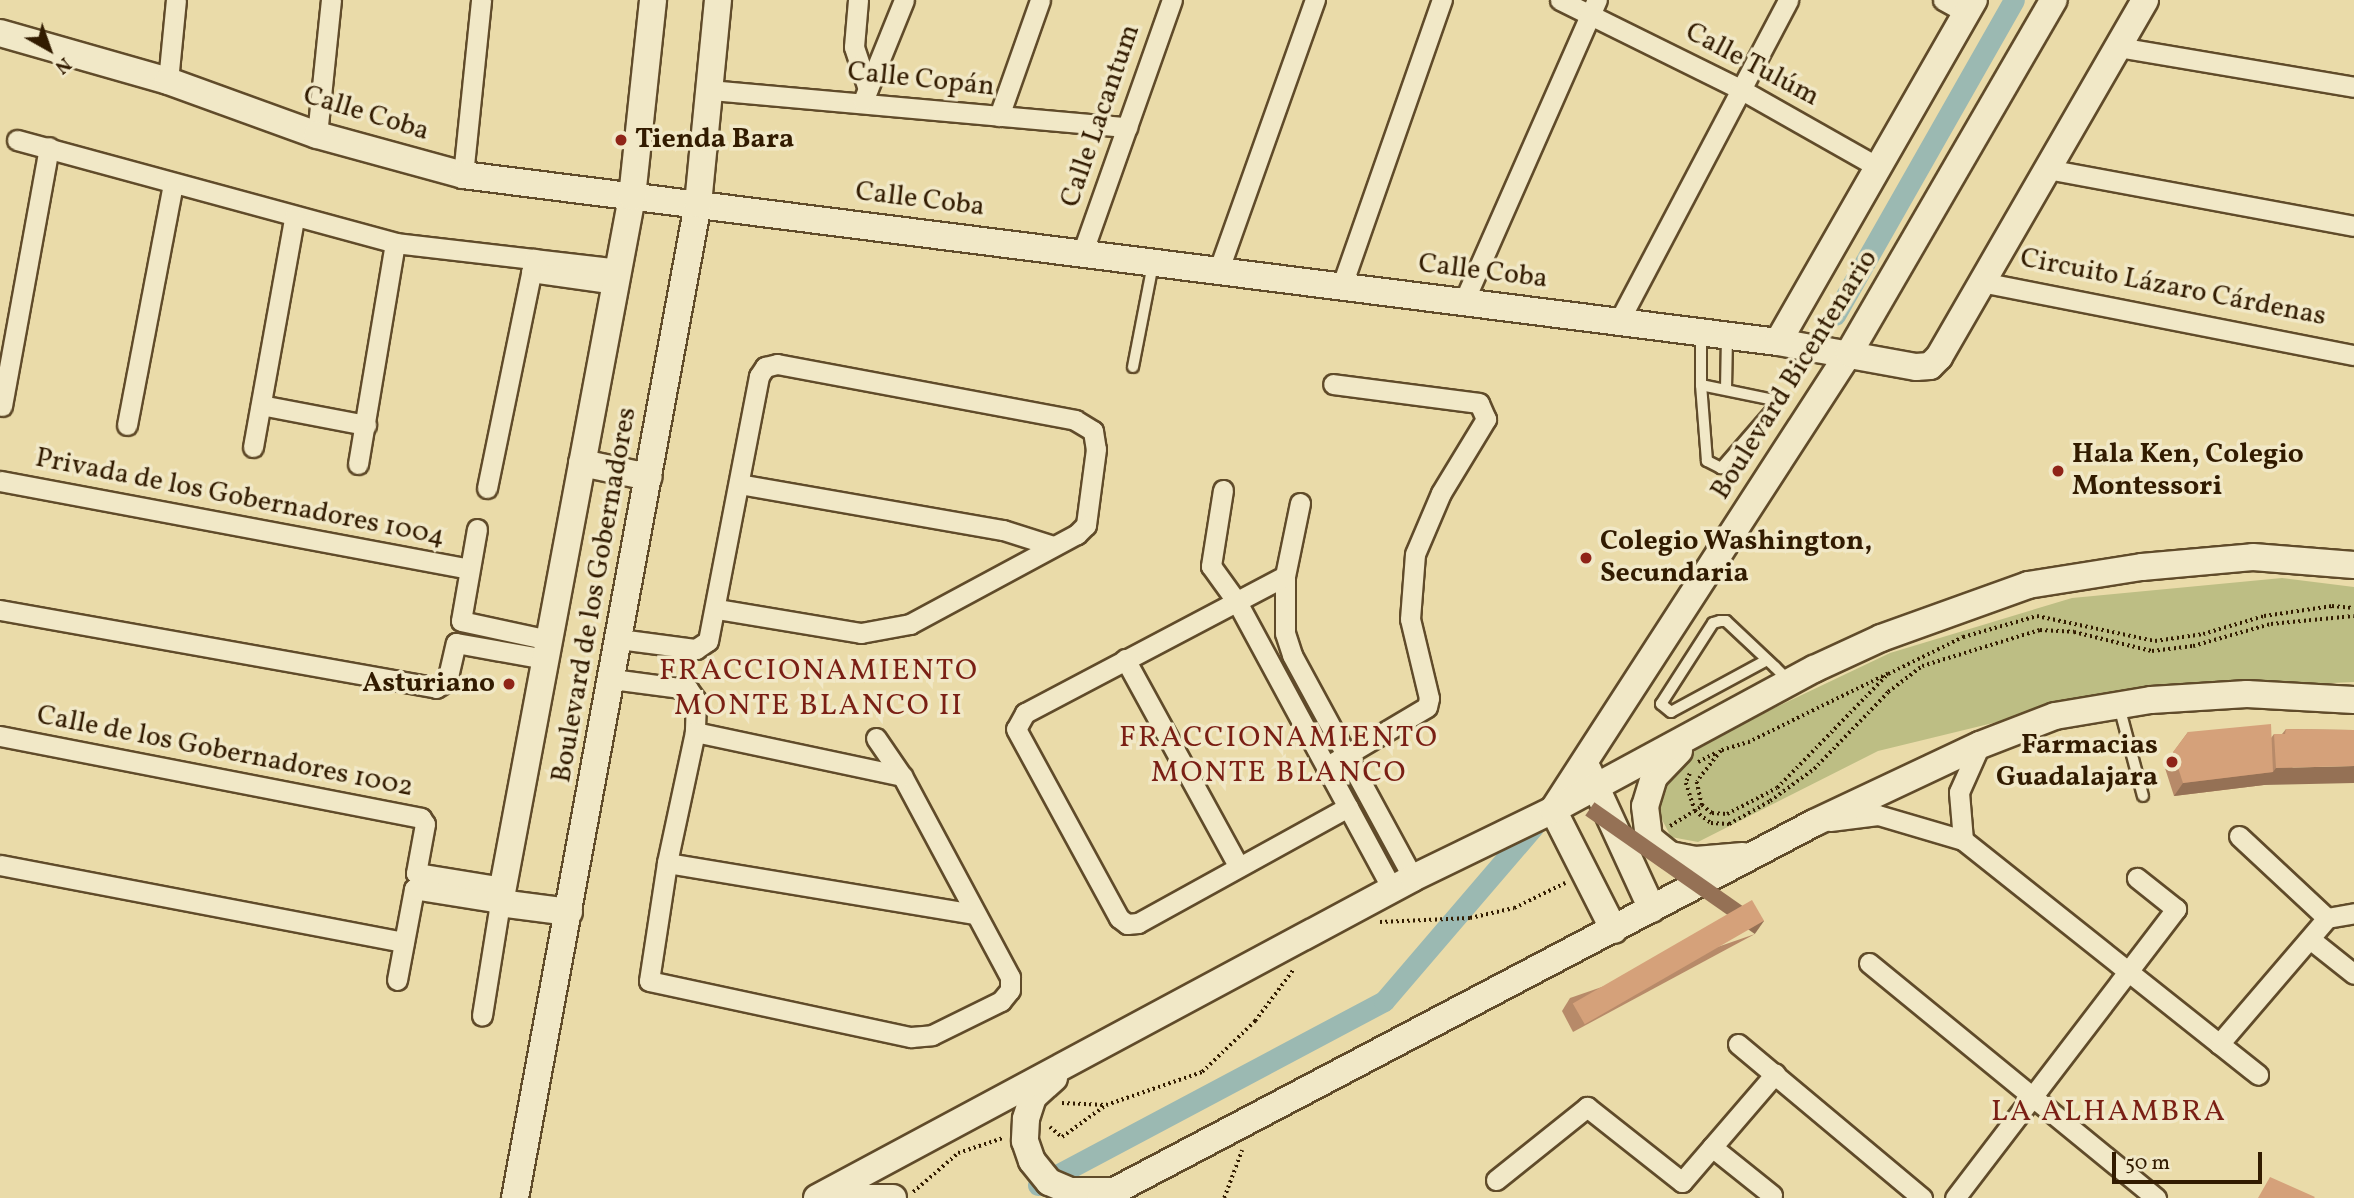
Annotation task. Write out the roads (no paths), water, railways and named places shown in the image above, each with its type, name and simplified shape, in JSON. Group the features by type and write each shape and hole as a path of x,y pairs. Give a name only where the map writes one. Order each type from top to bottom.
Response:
{"main road":[{"name":"Boulevard de los Gobernadores","path":"501,895 632,197 653,0"},
{"name":"Boulevard de los Gobernadores","path":"515,1198 698,204 718,0"},
{"name":"Boulevard Bicentenario","path":"1553,810 1849,353 2053,0"},
{"name":"Circuito Lázaro Cárdenas","path":"1849,353 1930,366 2145,0"},
{"name":"Boulevard Bicentenario","path":"1778,342 1970,6"},
{"name":"Calle Coba","path":"0,33 168,81 317,135 463,175 1154,260 1849,353"},
{"path":"582,463 649,477"},
{"path":"817,1198 1402,883 1553,810 1790,682 1881,638 2028,585 2143,567 2253,557 2354,565"},
{"path":"1076,1058 1033,1097 1025,1132 1032,1161 1049,1182 1070,1191 1108,1194 1814,823 1980,745 2056,716 2119,706 2246,694 2354,700"},
{"path":"1694,736 1654,776 1645,806 1649,838 1670,855 1696,860 1755,854"},
{"path":"1584,761 1652,909"},
{"path":"1553,810 1614,929"},
{"path":"501,895 569,912"},
{"path":"840,1198 893,1198"}],"street":[{"path":"168,81 176,0"},
{"path":"317,135 331,0"},
{"path":"463,175 481,0"},
{"path":"858,0 854,47 866,95"},
{"path":"866,95 904,0"},
{"path":"999,116 1040,0"},
{"name":"Calle Lacantum","path":"1083,251 1171,0"},
{"path":"1219,269 1315,0"},
{"path":"1342,285 1442,0"},
{"name":"Calle Tulúm","path":"1560,0 1595,6 1878,167"},
{"path":"1619,321 1788,0"},
{"path":"1943,0 1970,6"},
{"path":"1464,301 1595,6"},
{"path":"2118,47 2354,87"},
{"name":"Calle Copán","path":"710,90 866,95 999,116 1127,127"},
{"path":"17,140 294,218 395,243 617,277"},
{"path":"2,406 49,147"},
{"path":"2047,169 2354,226"},
{"path":"127,425 173,183"},
{"path":"253,447 294,218"},
{"path":"358,464 395,243"},
{"path":"487,488 533,266"},
{"name":"Circuito Lázaro Cárdenas","path":"1981,282 2354,355"},
{"path":"619,639 696,649 708,641 718,609 759,376 765,367 777,364 1075,420 1093,431 1096,439 1086,525 910,624 888,631 861,633 718,609"},
{"path":"1326,767 1427,707 1429,698 1410,619 1415,554 1441,493 1486,419 1479,403 1333,384"},
{"path":"261,405 366,425"},
{"name":"Privada de los Gobernadores 1004","path":"0,484 468,569"},
{"path":"739,484 1003,530 1053,545"},
{"path":"1223,490 1211,566 1237,602 1348,807 1402,883"},
{"path":"1300,503 1285,576 1284,634 1292,655 1346,755 1402,883"},
{"name":"Privada de los Gobernadores 1004","path":"477,529 461,621 547,649"},
{"path":"1285,576 1025,713 1016,729 1119,918 1127,924 1138,923 1238,865 1348,807"},
{"path":"0,610 436,688 447,681 456,643 547,649"},
{"path":"1125,659 1238,865"},
{"path":"611,679 688,689 696,700 695,732 667,863 649,981 911,1037 952,1026 1001,1000 1010,990 1010,977 902,776 876,738"},
{"path":"695,732 902,776"},
{"name":"Calle de los Gobernadores 1002","path":"0,736 421,818 425,824 397,981"},
{"path":"1963,840 1959,792 1980,745"},
{"path":"1814,823 1878,815 1963,840 2258,1075"},
{"path":"2239,836 2328,918"},
{"path":"667,863 975,914"},
{"path":"0,865 404,942"},
{"path":"1955,1198 2130,973 2176,909 2137,878"},
{"path":"415,881 501,895"},
{"name":"Boulevard de los Gobernadores","path":"482,1016 501,895"},
{"path":"2219,1044 2328,918 2354,913"},
{"path":"2311,939 2354,974"},
{"path":"1869,963 2156,1198"},
{"path":"1738,1044 1922,1198"},
{"path":"1496,1180 1587,1107 1682,1182 1775,1074"},
{"path":"1712,1147 1772,1195"}],"lane":[{"path":"1133,367 1154,260"},
{"path":"1701,385 1779,401 1721,468 1707,461 1701,385 1714,334"},
{"path":"1714,334 1726,389"},
{"path":"1767,660 1671,712 1661,704 1713,623 1726,621 1767,660 1790,682"},
{"path":"2119,706 2143,796"}],"waterway":[{"path":"1835,315 2014,0"},
{"path":"1038,1185 1384,1001 1534,826"}],"place":[{"name":"Tienda Bara","path":"621,140"},
{"name":"Hala Ken, Colegio Montessori","path":"2058,471"},
{"name":"Colegio Washington, Secundaria","path":"1586,558"},
{"name":"Asturiano","path":"509,684"},
{"name":"Farmacias Guadalajara","path":"2172,762"}],"district":[{"name":"FRACCIONAMIENTO MONTE BLANCO II","path":"819,688"},
{"name":"FRACCIONAMIENTO MONTE BLANCO","path":"1279,755"},
{"name":"LA ALHAMBRA","path":"2109,1112"}]}
